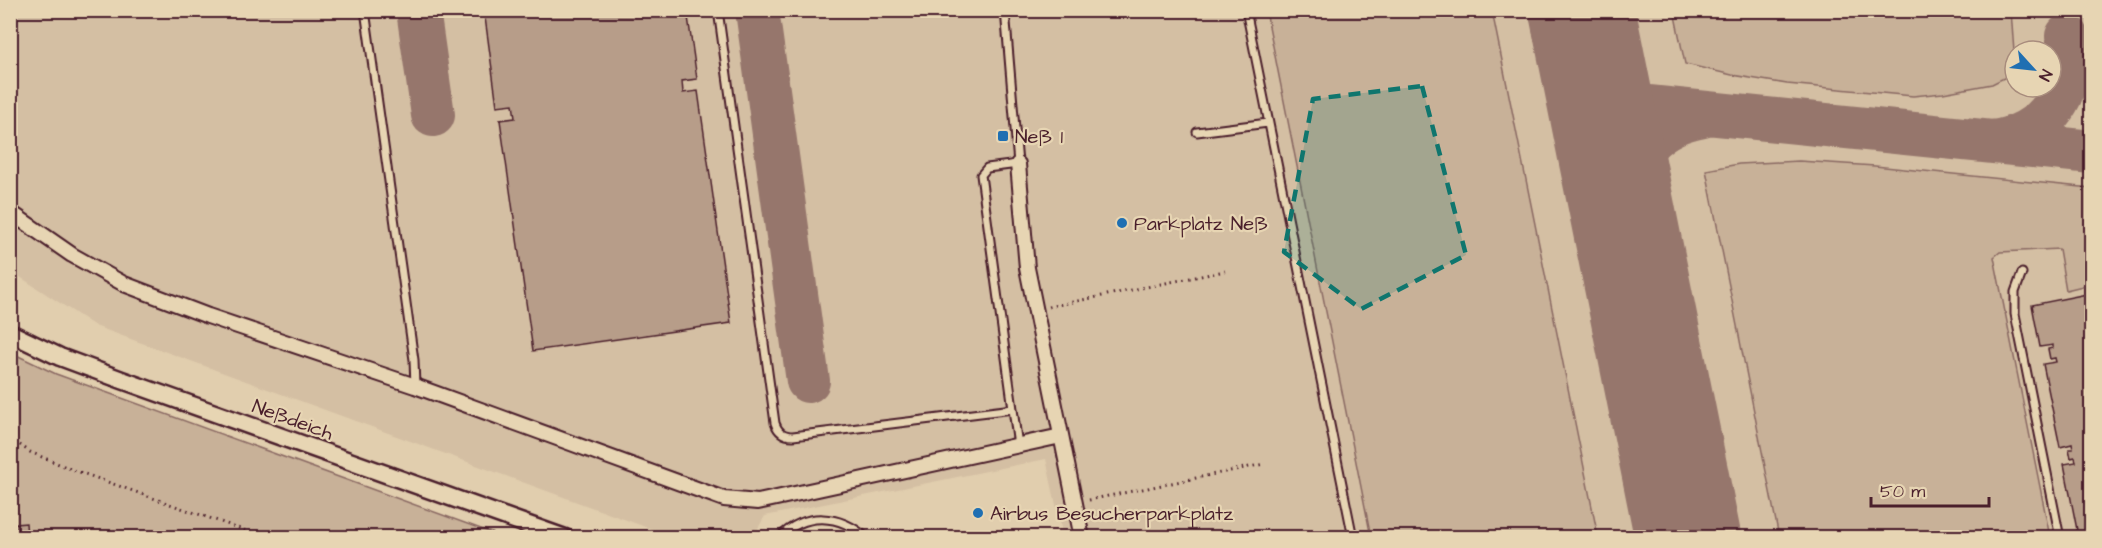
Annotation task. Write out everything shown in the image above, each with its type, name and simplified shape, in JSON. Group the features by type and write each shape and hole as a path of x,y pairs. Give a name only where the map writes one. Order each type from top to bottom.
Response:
{"street":[{"path":"1018,164 1027,268 1082,537"},
{"path":"10,212 72,255 124,284 724,499 758,502 1061,436"},
{"name":"Neßdeich","path":"10,333 60,357 122,380 565,537"}],"lane":[{"path":"365,10 416,387"},
{"path":"718,10 775,423 779,432 793,436 1012,409"},
{"path":"1005,10 1018,164 987,168 981,175 1018,446"},
{"path":"1246,10 1353,537"},
{"path":"1197,132 1268,123"},
{"path":"2022,273 2015,292 2015,314 2060,537"},
{"path":"778,537 790,527 801,522 820,519 845,523 867,537"}],"path":[{"path":"1036,309 1225,271"},
{"path":"10,438 30,452 71,469 266,537"},
{"path":"1074,503 1264,464"}],"highlighted area":[{"path":"1422,86 1466,255 1361,309 1284,252 1313,99"}],"shaded area":[{"path":"11,11 2091,11 2091,537 1063,537 1046,459 765,516 753,537 673,537 95,326 11,271"},
{"path":"1266,11 1492,11 1598,537 1371,537"},
{"path":"1674,11 2011,11 2013,39 2003,39 2003,78 1992,84 1943,93 1913,96 1787,84 1685,64"},
{"path":"1799,161 1875,166 2091,188 2091,284 2066,290 2059,249 2000,252 1994,257 2050,537 1779,537 1706,170 1739,164"},
{"path":"10,352 56,374 503,537 11,537"}],"building":[{"path":"484,10 687,10 697,79 682,81 683,93 698,91 731,323 533,351 500,120 515,118 513,104 497,106"},
{"path":"2092,293 2092,538 2087,538 2091,537 2090,532 2078,535 2064,464 2076,462 2075,457 2071,458 2069,449 2073,449 2072,444 2060,447 2043,364 2056,362 2055,358 2050,359 2048,349 2053,348 2053,345 2040,347 2032,305"},
{"path":"26,523 27,537 16,538 15,524"}],"taxiway":[{"path":"418,10 433,115"},
{"path":"757,10 808,381"},
{"path":"1992,142 2012,138 2029,130 2043,120 2054,107 2067,74 2069,56 2067,36"},
{"path":"1595,74 1607,95 1629,105 2092,152"},
{"path":"1620,199 1632,167 1648,143 1670,125 1703,115"}],"runway":[{"path":"1582,10 1688,538"}],"place":[{"name":"Neß 1","path":"1003,136"},
{"name":"Parkplatz Neß","path":"1122,223"},
{"name":"Airbus Besucherparkplatz","path":"978,513"}]}
